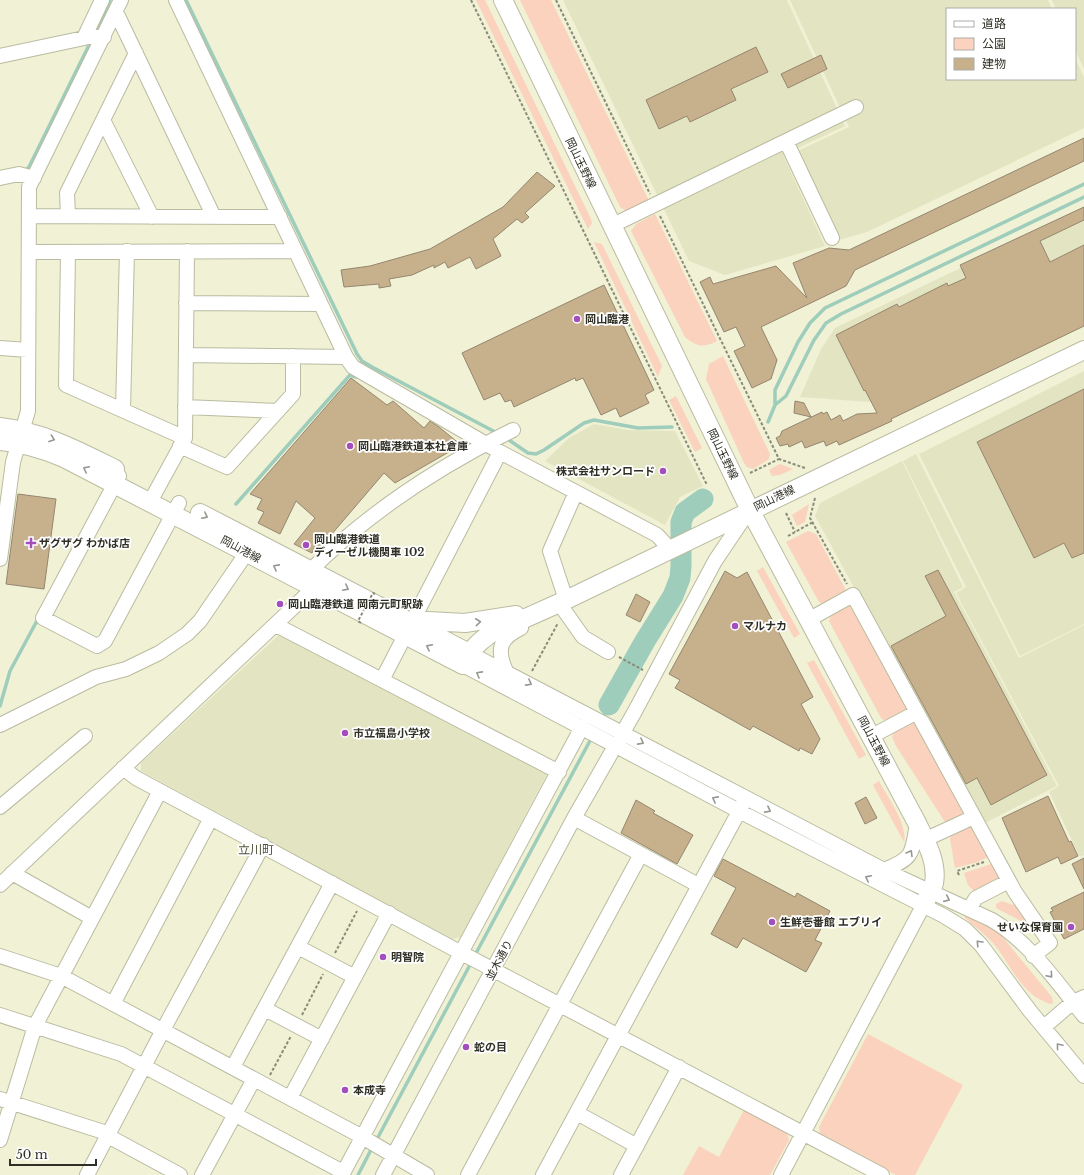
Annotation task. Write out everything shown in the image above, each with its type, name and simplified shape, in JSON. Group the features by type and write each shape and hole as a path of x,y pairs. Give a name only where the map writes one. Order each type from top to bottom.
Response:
{"main road":[{"name":"岡山玉野線","path":"503,0 611,226 750,510 808,620 872,736 917,823 930,854 934,871 934,883 926,899"},
{"name":"岡山港線","path":"0,428 45,450 118,478 466,659 480,641 490,634 559,607 691,538 1084,350"},
{"name":"岡山港線","path":"0,441 20,437"},
{"path":"408,628 428,621 465,623 559,607"}],"street":[{"path":"1,553 14,462 28,411 30,216 28,176 94,37 102,0"},
{"path":"176,0 280,217 294,251 346,357 353,367 490,441 500,452 657,535 670,549"},
{"path":"0,56 94,37 119,6"},
{"path":"119,6 136,53 214,217"},
{"path":"68,216 67,193 136,53"},
{"path":"611,226 856,107"},
{"path":"103,120 152,217"},
{"path":"786,141 832,238"},
{"path":"0,178 28,176"},
{"path":"30,216 280,217"},
{"path":"123,410 127,251"},
{"path":"153,496 183,442 185,407 187,251"},
{"path":"30,252 294,251"},
{"path":"68,252 66,385 123,410 227,467 293,394 293,356"},
{"path":"186,303 320,304"},
{"path":"0,348 28,350"},
{"path":"186,355 346,357"},
{"path":"185,407 278,410"},
{"path":"0,885 276,625 359,526 388,504 443,467 513,430"},
{"path":"382,680 500,452"},
{"path":"118,478 43,618 97,646 105,641 176,508"},
{"path":"576,492 550,551 559,607 583,637 612,654"},
{"name":"並木通り","path":"383,1175 488,966 615,745 715,561 750,510"},
{"path":"0,725 96,677 126,669 159,652 186,634 200,621 251,547"},
{"path":"808,620 853,595 1009,881 1050,943 1033,956"},
{"path":"506,671 502,662 501,652 504,638 559,607"},
{"path":"276,625 559,772"},
{"path":"466,659 506,671 884,870 926,899 965,929 981,945 1084,1076"},
{"path":"466,659 590,732 739,811 926,899 969,909 1006,928 1079,1000 1084,1016"},
{"path":"872,736 917,712"},
{"path":"0,1015 121,1054 342,1174 365,1139 465,954 559,772 590,732"},
{"path":"0,807 85,736"},
{"path":"123,768 160,790 332,883 804,1133 868,1172 882,1175"},
{"path":"0,1140 6,1101 35,1026 160,790"},
{"path":"543,1175 746,798"},
{"path":"924,840 974,817"},
{"path":"113,1004 211,818"},
{"path":"574,818 698,885"},
{"path":"884,870 903,862 909,857 913,850 917,823"},
{"path":"88,1175 163,1030 263,845"},
{"path":"468,1175 641,854"},
{"path":"12,873 92,918"},
{"path":"969,909 976,898 1009,881"},
{"path":"233,1067 332,883"},
{"path":"781,1175 926,899"},
{"path":"290,1098 389,913"},
{"path":"298,947 355,977"},
{"path":"0,956 61,976 233,1067 365,1139 427,1175"},
{"path":"1044,1027 1079,1000"},
{"path":"265,1009 322,1039"},
{"path":"621,1175 679,1067"},
{"path":"202,1175 234,1114 260,1082"},
{"path":"6,1101 109,1135 180,1175"},
{"path":"577,1113 637,1146"}],"path":[{"path":"471,0 707,485"},
{"path":"753,407 779,460"},
{"path":"750,473 779,460 805,468"},
{"path":"815,498 810,518 853,595"},
{"path":"786,513 795,532"},
{"path":"788,536 813,522"},
{"path":"361,622 358,621 372,593 375,594"},
{"path":"532,672 555,626 559,607"},
{"path":"612,654 644,670"},
{"path":"959,875 957,871 996,858"},
{"path":"260,1082 296,1025 363,899"}],"shaded area":[{"path":"563,0 787,0 845,126 783,155 825,246 725,275 689,261"},
{"path":"790,0 1048,0 1052,8 946,8 946,80 1076,80 1076,60 1084,77 1084,128 867,232 828,243 787,156 849,127"},
{"path":"1052,0 1084,0 1084,69 1076,52 1076,8 1056,8"},
{"path":"1084,209 1084,326 896,417 890,398 870,402 800,397 821,349 835,328"},
{"path":"1084,371 1084,624 1020,656 919,454"},
{"path":"594,424 627,430 675,431 703,486 680,497 665,525 545,461 569,438"},
{"path":"916,454 1019,658 1084,625 1084,855 1080,857 1049,792 1059,786 956,593 966,587 903,461"},
{"path":"902,461 963,587 954,592 1057,786 983,824 815,516 820,503"},
{"path":"281,633 548,772 461,937 452,939 141,771 141,763"}],"green space":[{"path":"476,0 485,0 591,219 592,223 588,229"},
{"path":"520,0 551,0 649,201 628,212 620,207"},
{"path":"655,214 717,341 708,345 697,345 685,337 631,231 636,224"},
{"path":"594,242 602,244 662,366 658,377"},
{"path":"723,356 770,454 769,459 753,469 747,467 744,463 706,379 709,364"},
{"path":"676,396 702,448 695,452 669,400"},
{"path":"780,464 793,469 780,475 772,476 769,470"},
{"path":"809,504 805,522 797,526 792,515"},
{"path":"808,531 816,534 848,594 824,605 819,602 786,542"},
{"path":"763,567 800,634 794,638 757,571"},
{"path":"851,602 911,710 886,722 881,718 829,621 832,613"},
{"path":"814,660 866,755 859,759 807,663"},
{"path":"916,717 969,815 948,823 945,822 896,746 892,737 895,730"},
{"path":"879,781 900,819 903,827 904,842 873,785"},
{"path":"973,822 990,856 978,862 955,868 950,839 951,835"},
{"path":"991,864 995,865 1000,880 975,892 968,885 964,873"},
{"path":"1002,901 1022,908 1032,927 996,908 996,904"},
{"path":"964,914 1000,934 1052,997 1053,1003 1051,1004 1041,1000 1024,987 993,943 965,918"},
{"path":"868,1034 963,1085 915,1175 896,1175 820,1134 819,1127"},
{"path":"744,1110 787,1133 789,1140 770,1175 683,1175 699,1146 719,1157"}],"building":[{"path":"756,47 768,72 731,89 736,100 690,122 687,116 659,129 646,100"},
{"path":"821,55 827,69 788,88 781,74"},
{"path":"1084,138 1084,161 855,270 846,286 761,327 777,360 771,379 752,388 734,351 745,346 736,327 724,332 700,282 710,277 713,284 776,266 807,298 793,263 829,248 849,250"},
{"path":"537,172 555,186 525,213 529,217 522,223 517,219 493,239 501,256 476,269 470,257 448,268 445,262 434,268 434,265 412,275 389,279 391,286 379,288 379,284 344,287 341,270 370,266 430,249 503,207"},
{"path":"1084,207 1084,220 1040,241 1050,262 1084,245 1084,326 891,419 892,421 839,445 837,441 826,446 824,441 805,448 802,441 789,447 788,444 780,446 776,438 780,436 782,431 822,412 823,414 827,412 831,420 840,415 843,421 857,414 877,413 865,390 864,391 836,335 897,304 899,307 947,283 948,286 966,278 960,265"},
{"name":"岡山臨港","path":"604,285 654,390 645,395 649,403 620,417 616,408 601,415 583,378 576,381 575,378 514,407 511,400 505,402 500,393 484,400 462,353"},
{"name":"岡山臨港鉄道本社倉庫","path":"351,378 387,405 393,401 424,428 430,421 461,445 395,483 384,473 319,549 315,546 312,553 294,544 315,518 296,501 280,534 258,523 264,512 257,509 262,499 250,494"},
{"path":"1084,389 1084,553 1072,558 1064,543 1034,558 977,442"},
{"path":"795,401 804,403 811,417 794,413"},
{"path":"18,494 56,499 44,589 6,584"},
{"path":"938,570 1047,775 991,805 977,778 966,784 891,646 946,616 925,576"},
{"name":"マルナカ","path":"725,571 737,578 747,572 813,697 801,704 820,739 812,754 800,748 799,751 753,726 750,730 675,688 680,680 669,674"},
{"path":"636,594 650,602 640,622 626,615"},
{"path":"1048,796 1069,842 1071,841 1078,856 1061,864 1058,857 1026,872 1002,818"},
{"path":"866,797 877,818 865,824 855,803"},
{"path":"636,800 655,811 653,813 693,835 677,864 621,833"},
{"path":"1084,858 1084,889 1072,864"},
{"path":"723,859 795,897 797,893 830,911 815,940 822,943 806,972 743,938 737,948 711,934 736,888 714,876"},
{"path":"1084,892 1084,929 1064,939 1050,912 1053,911 1051,908"}],"waterway":[{"path":"95,34 110,0"},
{"path":"186,0 357,354 362,361 499,434"},
{"path":"24,172 29,167 91,41"},
{"path":"775,405 775,390 798,342 810,323 825,308 1084,184"},
{"path":"768,422 775,405 786,396 814,340 826,323 841,314 1084,197"},
{"path":"236,504 350,375 356,377 358,375"},
{"path":"506,438 528,453 536,454 584,423 594,420 638,428 672,427"},
{"path":"609,705 645,641 673,596 680,578 681,522 685,512 703,499"},
{"path":"0,706 10,671 39,617"},
{"path":"602,719 609,705"},
{"path":"474,957 592,737"},
{"path":"376,1141 471,963"},
{"path":"358,1175 373,1146"}],"place":[{"name":"岡山臨港","path":"577,319"},
{"name":"岡山臨港鉄道本社倉庫","path":"350,446"},
{"name":"株式会社サンロード","path":"663,471"},
{"name":"ザグザグ わかば店","path":"31,543"},
{"name":"岡山臨港鉄道 ディーゼル機関車 102","path":"306,545"},
{"name":"岡山臨港鉄道 岡南元町駅跡","path":"280,604"},
{"name":"マルナカ","path":"735,626"},
{"name":"市立福島小学校","path":"345,733"},
{"name":"生鮮壱番館 エブリイ","path":"772,922"},
{"name":"せいな保育園","path":"1071,927"},
{"name":"明智院","path":"383,957"},
{"name":"蛇の目","path":"466,1047"},
{"name":"本成寺","path":"345,1090"}],"district":[{"name":"立川町","path":"256,850"}]}
